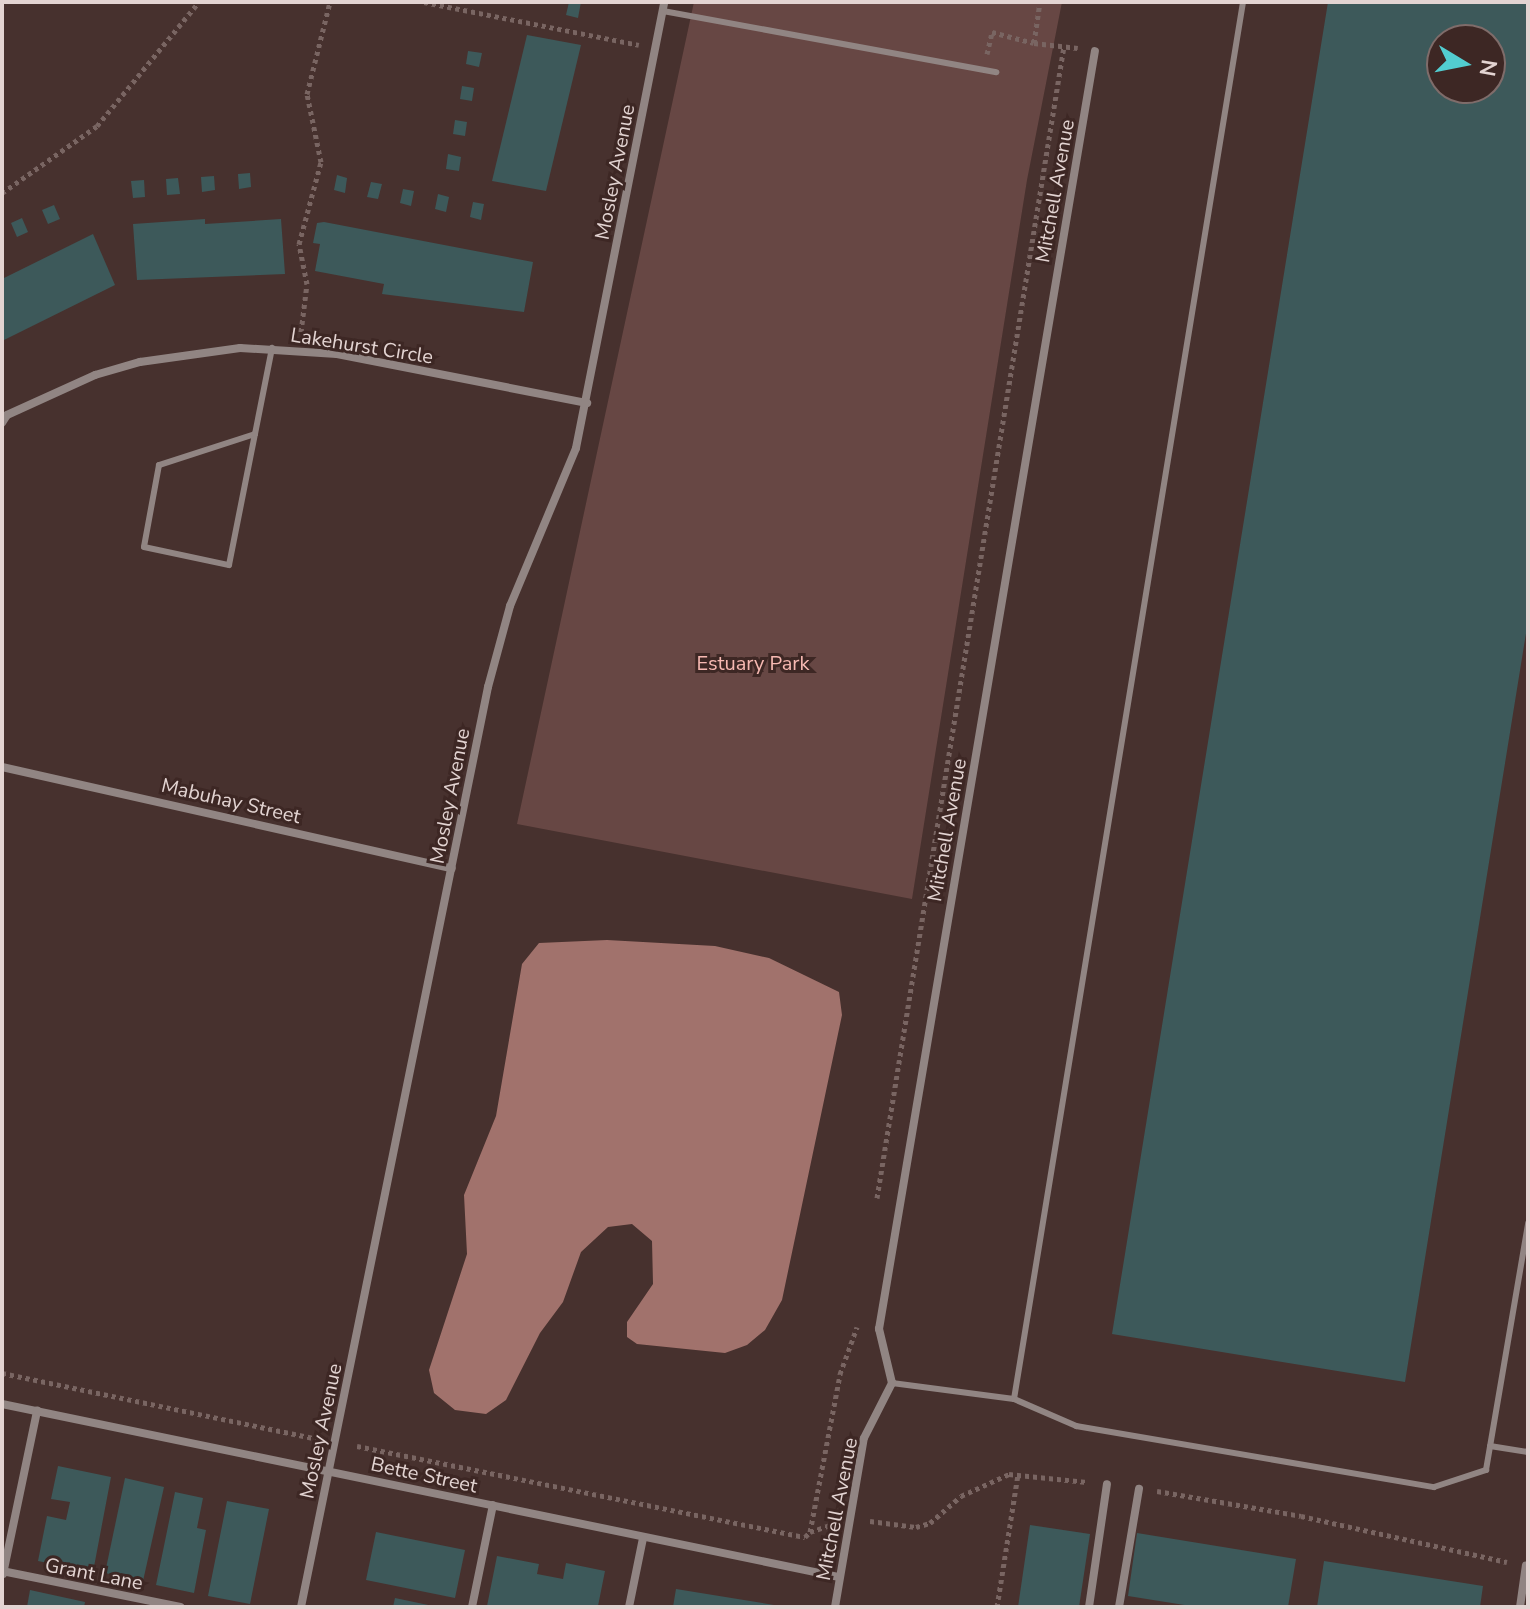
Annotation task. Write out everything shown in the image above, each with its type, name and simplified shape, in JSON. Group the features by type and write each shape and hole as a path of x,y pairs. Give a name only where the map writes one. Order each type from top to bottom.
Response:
{"street":[{"name":"Mosley Avenue","path":"301,1607 502,634 559,495 587,403 664,6"},
{"name":"Mitchell Avenue","path":"835,1607 864,1438 892,1383 879,1329 1095,51"},
{"name":"Lakehurst Circle","path":"2,423 7,415 49,395 140,362 191,352 272,348 299,350 587,403"},
{"name":"Mabuhay Street","path":"2,767 452,868"},
{"name":"Bette Street","path":"2,1404 839,1577"},
{"path":"2,1573 37,1411"},
{"path":"1090,1607 1107,1484"},
{"path":"1119,1607 1139,1489"},
{"path":"472,1607 493,1505"},
{"path":"629,1607 643,1538"},
{"path":"1520,1607 1526,1565"},
{"name":"Grant Lane","path":"2,1573 180,1607"}],"lane":[{"path":"1014,1399 1243,2"},
{"path":"664,6 996,72"},
{"path":"255,434 159,465 144,547 229,565 255,434 272,348"},
{"path":"892,1383 1014,1399 1076,1426 1434,1487 1486,1470 1528,1223"},
{"path":"1490,1446 1528,1452"}],"path":[{"path":"2,193 97,126 199,2"},
{"path":"299,350 307,284 299,244 321,162 307,94 330,2"},
{"path":"424,2 656,48"},
{"path":"1034,43 1040,2"},
{"path":"992,32 1034,43 1095,51"},
{"path":"875,1212 1064,46"},
{"path":"357,1446 805,1537 810,1532 840,1374 857,1323"},
{"path":"2,1373 320,1439"},
{"path":"997,1607 1018,1474"},
{"path":"849,1517 916,1527 930,1523 987,1481 1018,1474 1107,1484"},
{"path":"1139,1489 1301,1516 1406,1543 1526,1565"}],"green space":[{"name":"Estuary Park","path":"694,2 1062,2 1027,180 912,899 517,824"}],"shaded area":[{"path":"607,940 715,946 769,958 839,992 842,1015 782,1300 765,1330 747,1345 725,1353 637,1344 627,1337 627,1322 653,1284 652,1241 632,1224 608,1227 581,1252 563,1302 540,1333 506,1400 486,1414 455,1410 434,1393 429,1370 467,1254 464,1195 496,1116 522,964 539,943"}],"building":[{"path":"569,2 581,2 578,18 566,15"},
{"path":"1328,2 1528,2 1528,621 1405,1382 1112,1334"},
{"path":"527,35 581,45 546,191 492,181"},
{"path":"468,51 482,53 479,67 466,64"},
{"path":"462,86 474,88 472,101 460,99"},
{"path":"455,120 467,122 465,136 453,134"},
{"path":"448,154 461,157 459,171 446,169"},
{"path":"250,173 251,187 239,189 238,174"},
{"path":"337,175 347,178 345,193 334,190"},
{"path":"214,176 215,190 202,192 201,177"},
{"path":"178,178 180,194 167,195 166,179"},
{"path":"144,180 145,197 133,198 131,181"},
{"path":"371,182 382,184 378,199 367,197"},
{"path":"403,189 414,191 411,206 400,203"},
{"path":"438,194 449,197 446,212 435,209"},
{"path":"473,202 484,204 481,220 470,217"},
{"path":"54,205 60,219 48,224 42,210"},
{"path":"22,218 28,232 17,237 11,223"},
{"path":"205,219 205,224 281,219 285,274 137,280 133,224"},
{"path":"317,223 533,262 524,312 382,294 384,284 315,271 320,244 313,243"},
{"path":"93,234 115,285 2,341 2,279"},
{"path":"58,1466 111,1477 93,1572 38,1561 47,1516 66,1520 70,1502 51,1499"},
{"path":"125,1478 164,1487 143,1581 105,1573"},
{"path":"175,1492 203,1498 197,1528 206,1530 194,1593 156,1585"},
{"path":"227,1501 269,1509 250,1604 208,1596"},
{"path":"1030,1525 1090,1534 1079,1607 1018,1607"},
{"path":"376,1532 465,1550 455,1598 366,1580"},
{"path":"1137,1533 1296,1559 1288,1607 1197,1607 1128,1596"},
{"path":"497,1556 539,1564 537,1574 563,1579 566,1563 605,1571 598,1606 487,1606"},
{"path":"1324,1561 1483,1586 1480,1607 1317,1607"},
{"path":"676,1589 774,1605 774,1607 673,1607"},
{"path":"30,1590 85,1602 84,1607 27,1607"},
{"path":"395,1598 433,1606 433,1607 393,1607"}]}
